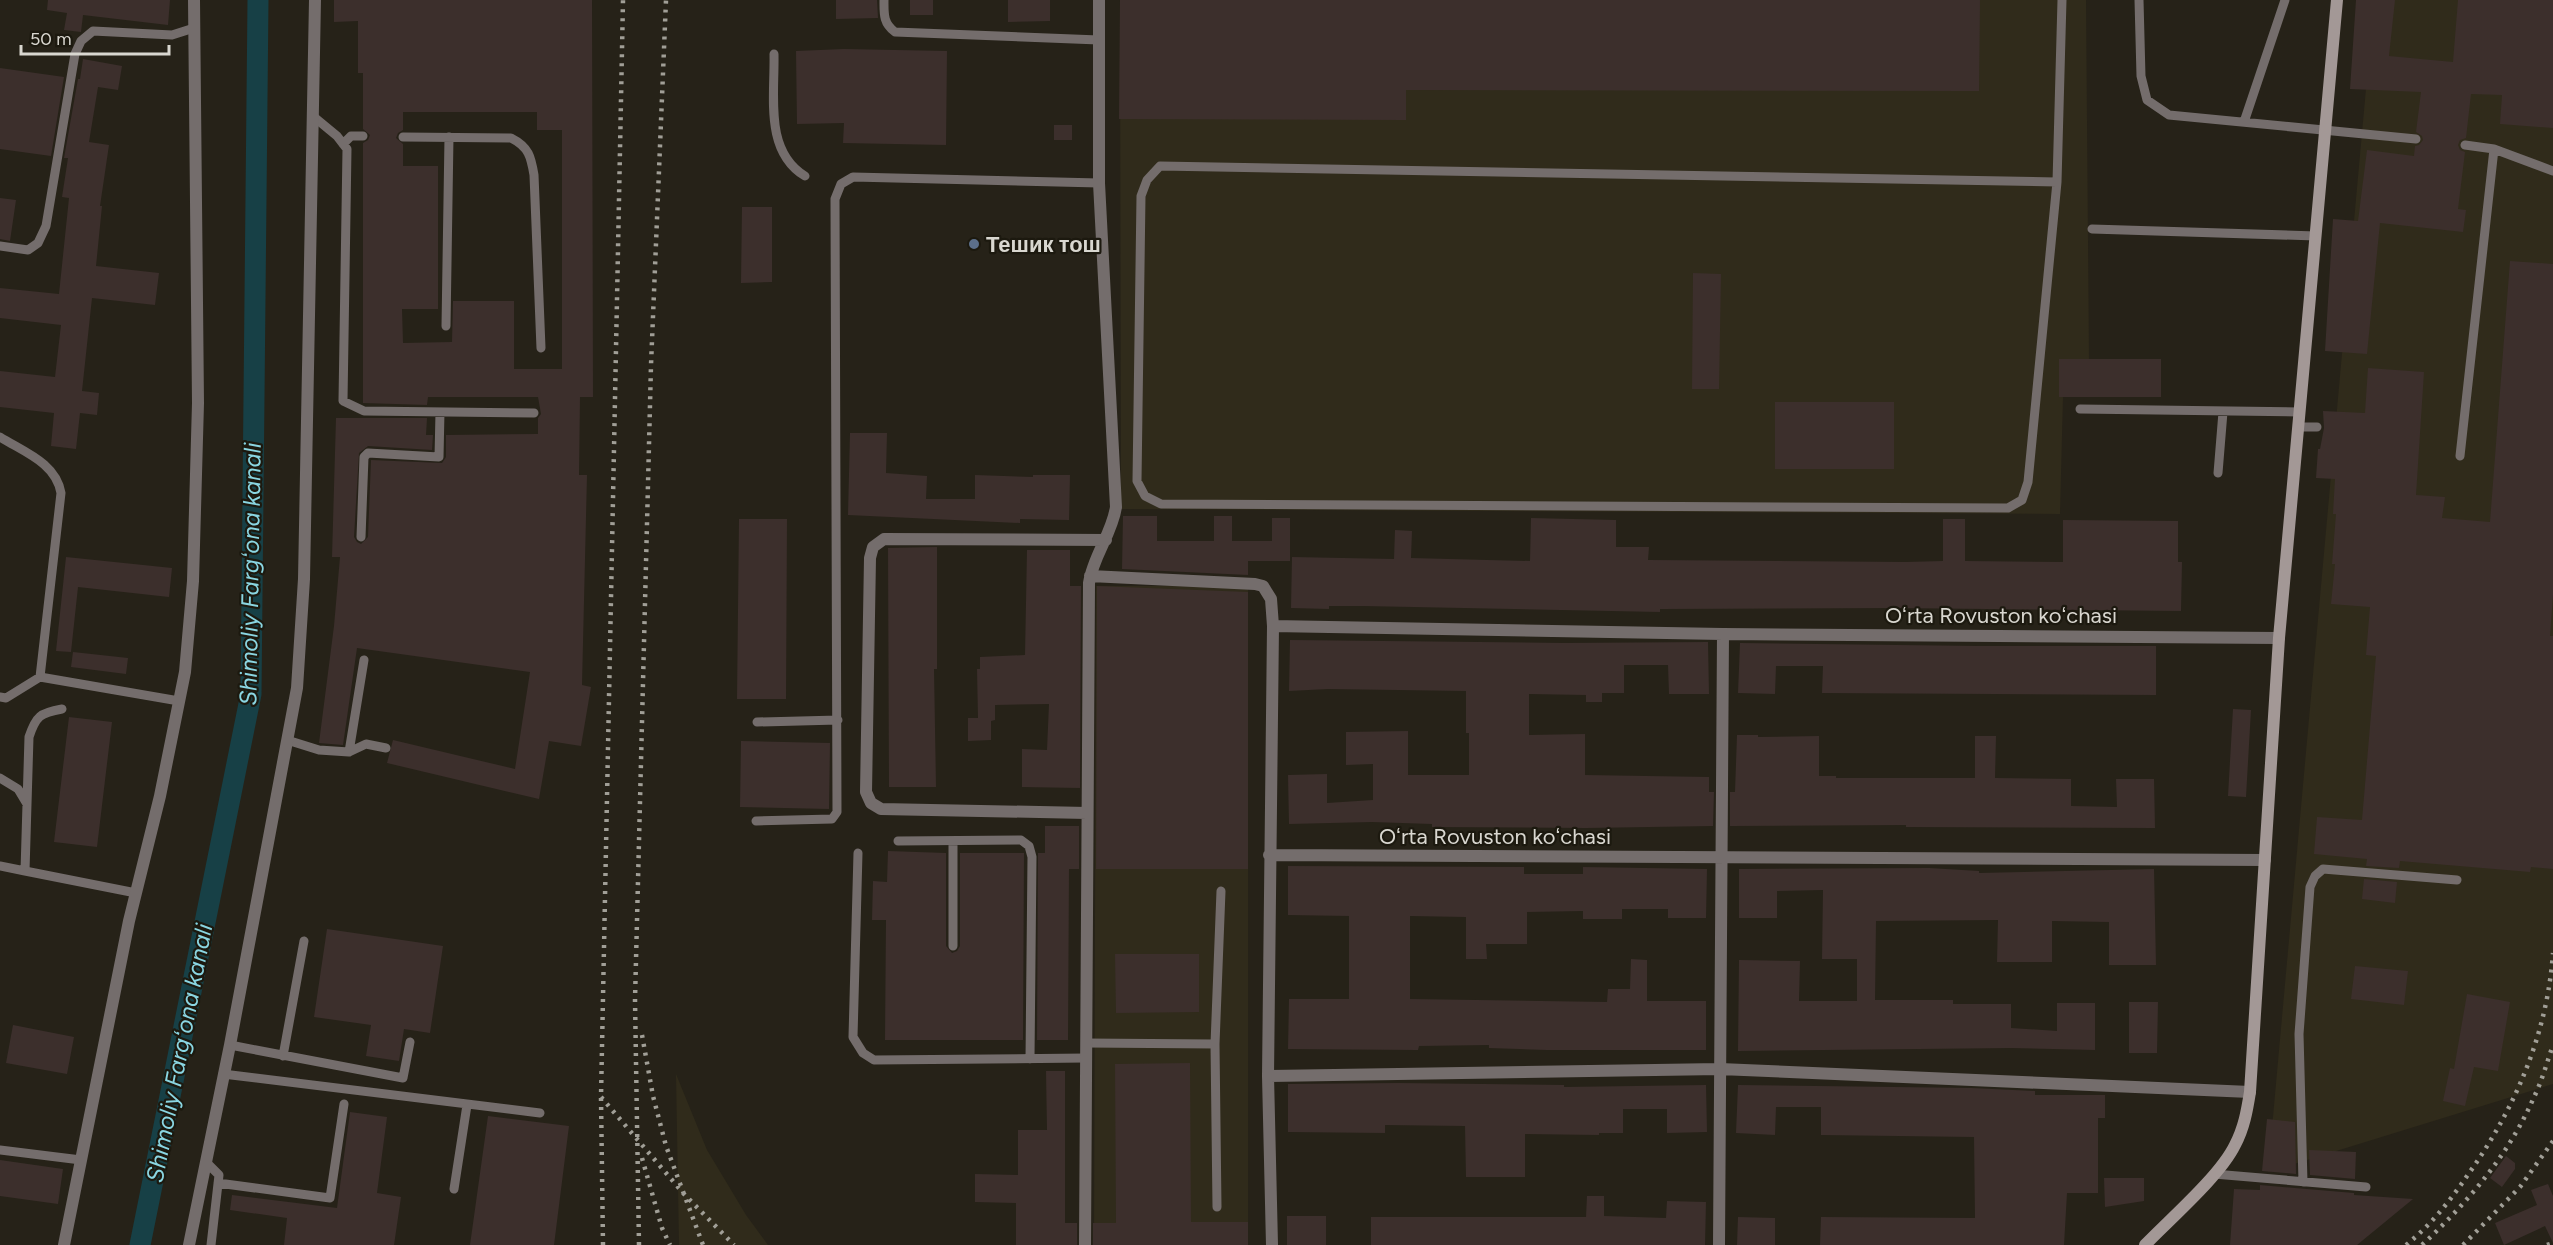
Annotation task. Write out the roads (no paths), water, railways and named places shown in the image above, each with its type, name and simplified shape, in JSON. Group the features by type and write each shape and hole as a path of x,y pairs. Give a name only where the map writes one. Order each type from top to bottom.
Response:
{"street":[{"path":"63,1245 136,892 160,796 185,672 193,581 198,404 194,0"},
{"path":"189,1245 222,1074 230,1045 297,688 304,579 315,0"},
{"path":"1085,1245 1090,576 1112,526 1116,507 1099,183 1099,0"},
{"path":"2145,1245 2214,1174 2234,1148 2243,1127 2250,1092 2279,638 2337,0"},
{"path":"1087,813 881,809 871,803 866,792 870,558 873,547 884,538 1106,540"},
{"path":"1090,576 1263,586 1271,598 1273,626 1268,1076 1272,1245"},
{"name":"Oʻrta Rovuston koʻchasi","path":"1273,626 1723,634 2279,638"},
{"path":"1719,1245 1723,634"},
{"name":"Oʻrta Rovuston koʻchasi","path":"1269,855 2265,861"},
{"path":"1268,1076 1720,1069 2250,1092"}],"lane":[{"path":"884,0 885,20 895,32 1099,40"},
{"path":"2057,182 1160,166 1147,180 1141,196 1137,481 1145,496 1161,504 2008,508 2022,500 2028,482 2057,182 2062,0"},
{"path":"2139,0 2141,76 2147,100 2169,114 2416,140"},
{"path":"2244,122 2285,0"},
{"path":"0,246 27,250 38,243 46,226 75,54 81,41 93,31 172,35 194,28"},
{"path":"774,54 776,138 784,157 793,169 805,176"},
{"path":"314,117 343,144 348,156 343,401 364,411 534,413"},
{"path":"343,144 351,136 363,136"},
{"path":"403,136 511,138 523,144 531,155 535,187 541,348"},
{"path":"446,326 449,137"},
{"path":"2465,145 2494,149 2553,171"},
{"path":"2460,456 2494,149"},
{"path":"756,821 832,819 837,812 838,805 835,199 841,184 853,177 1099,183"},
{"path":"2092,229 2316,236"},
{"path":"2080,409 2300,412"},
{"path":"362,537 364,457 368,453 438,457 440,412"},
{"path":"2218,473 2223,412"},
{"path":"2299,427 2317,428"},
{"path":"0,437 51,469 59,481 61,493 40,677"},
{"path":"349,752 364,660"},
{"path":"0,697 6,698 40,677 179,701"},
{"path":"25,871 29,737 35,721 45,712 62,709"},
{"path":"757,722 838,720"},
{"path":"287,740 320,750 349,752 366,744 386,748"},
{"path":"0,778 18,789 27,804"},
{"path":"898,842 1021,840 1029,846 1032,857 1030,1059"},
{"path":"952,946 953,841"},
{"path":"858,853 854,1037 864,1053 874,1060 1086,1058"},
{"path":"0,866 136,892"},
{"path":"2303,1182 2299,1034 2310,887 2315,876 2323,869 2457,880"},
{"path":"1217,1207 1215,1044 1221,891"},
{"path":"283,1056 304,941"},
{"path":"230,1045 403,1078 410,1042"},
{"path":"1086,1043 1215,1044"},
{"path":"222,1074 540,1113"},
{"path":"218,1183 330,1198 344,1104"},
{"path":"454,1189 467,1105"},
{"path":"0,1150 81,1160"},
{"path":"206,1162 219,1175 211,1245"},
{"path":"2214,1174 2366,1187"}],"waterway":[{"name":"Shimoliy Fargʻona kanali","path":"140,1245 251,694 258,0"}],"railway":[{"path":"603,1245 601,1097 623,0"},
{"path":"639,1245 635,1000 651,365 666,0"},
{"path":"2406,1245 2447,1204 2484,1151 2514,1098 2536,1042 2544,1013 2553,953"},
{"path":"642,1035 653,1096 666,1146 703,1245"},
{"path":"2422,1245 2471,1195 2512,1139 2537,1091 2553,1045"},
{"path":"601,1097 684,1194 734,1245"},
{"path":"2463,1245 2520,1187 2553,1141"},
{"path":"642,1158 662,1228 670,1245"},
{"path":"2547,1245 2553,1243"}],"place":[{"name":"Тешик тош","path":"974,244"}]}
